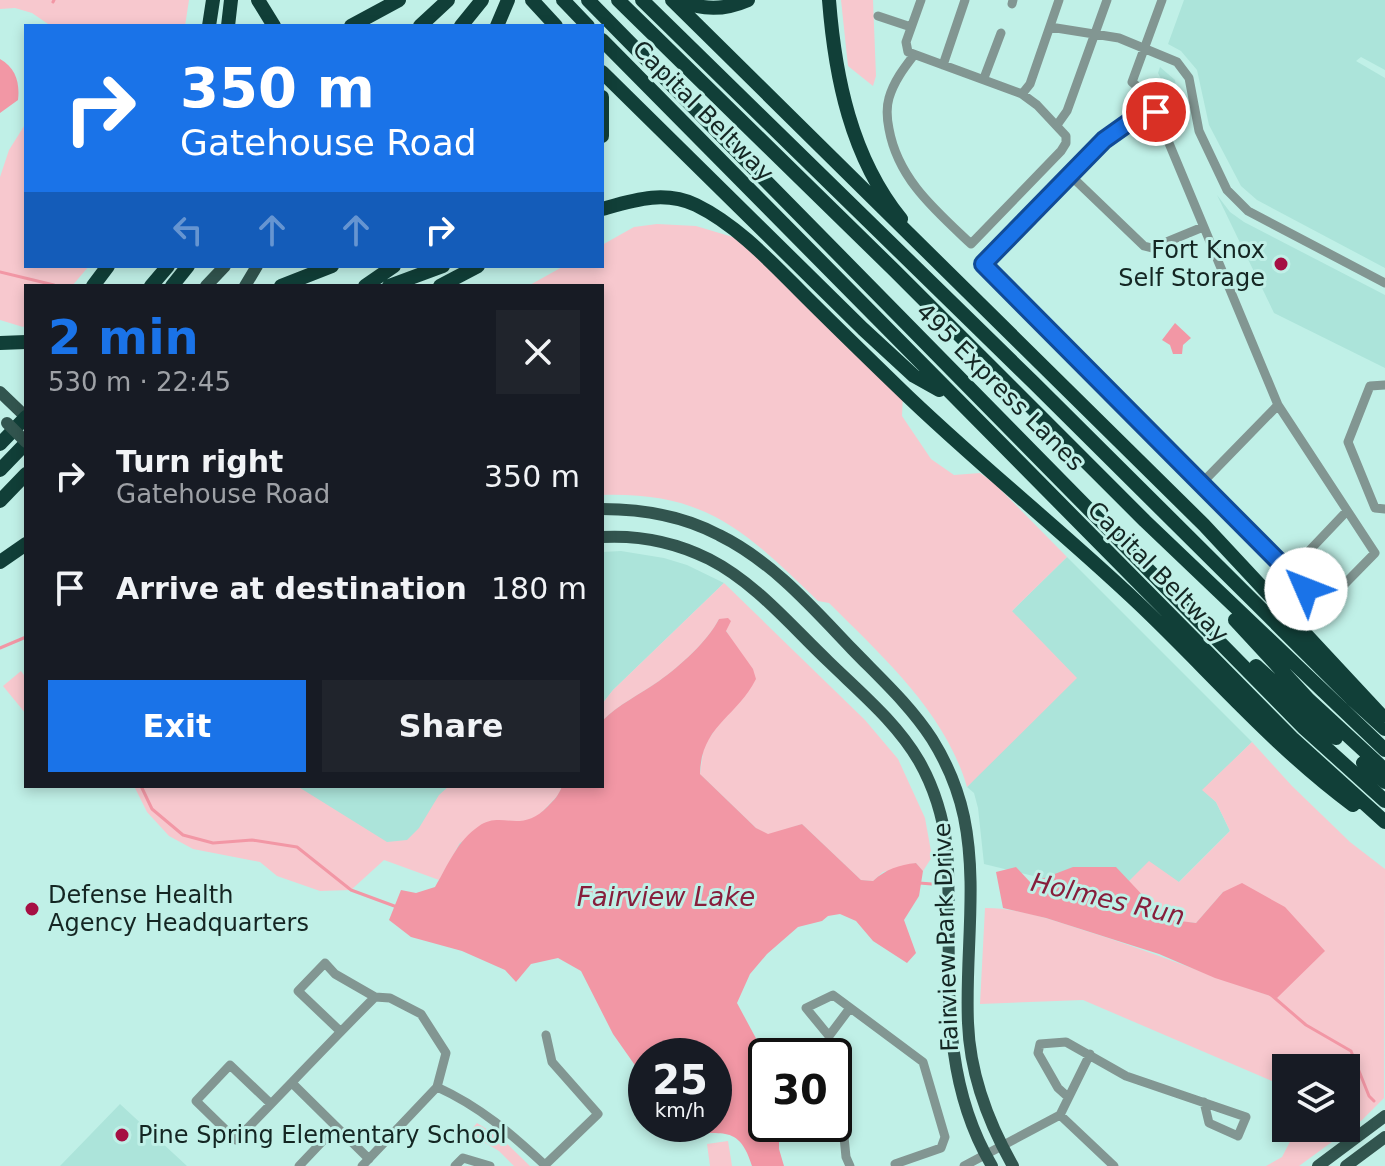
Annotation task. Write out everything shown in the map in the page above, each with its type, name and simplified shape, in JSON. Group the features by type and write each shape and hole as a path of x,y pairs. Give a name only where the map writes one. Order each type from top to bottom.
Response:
{"highway":[{"path":"209,24 213,0"},
{"path":"228,24 231,0"},
{"path":"258,0 273,24"},
{"path":"355,24 399,0"},
{"path":"422,24 449,0"},
{"path":"460,24 481,0"},
{"path":"498,24 508,0"},
{"path":"532,0 555,24"},
{"path":"563,0 586,24"},
{"name":"495 Express Lanes","path":"588,0 1304,728 1385,801"},
{"name":"495 Express Lanes","path":"618,0 1145,521 1385,750"},
{"name":"Capital Beltway","path":"642,0 1385,729"},
{"path":"672,0 1204,525 1385,719"},
{"path":"681,0 713,8 748,0"},
{"path":"829,0 839,78 848,116 865,160 896,212 942,269"},
{"name":"Capital Beltway","path":"604,42 1292,738 1385,822"},
{"path":"604,74 863,329 914,376 953,398"},
{"path":"604,209 658,196 679,199 732,229 773,264 921,409 1046,523 1099,566 1283,747 1336,793 1385,829"},
{"path":"153,284 166,268"},
{"path":"286,284 327,268"},
{"path":"368,284 391,268"},
{"path":"394,284 438,268"},
{"path":"444,284 474,268"},
{"path":"0,343 24,342"},
{"path":"0,444 23,413"},
{"path":"0,464 23,445"},
{"path":"0,470 23,445"},
{"path":"0,501 24,476"},
{"path":"1145,521 1309,700 1385,770"},
{"path":"0,562 24,544"},
{"path":"1149,569 1385,782"}],"main road":[{"path":"428,24 449,0"},
{"path":"176,284 194,268"},
{"path":"208,284 223,268"},
{"path":"0,392 23,413"},
{"path":"4,420 24,433"},
{"path":"4,420 23,445"},
{"name":"Fairview Park Drive","path":"604,509 648,512 686,521 718,534 760,560 901,699 932,739 953,780 965,819 970,894 968,1023 979,1090 1013,1166"},
{"name":"Fairview Park Drive","path":"604,537 638,537 678,547 706,558 744,581 887,719 918,759 934,792 946,837 950,1030 956,1077 970,1122 988,1160"},
{"path":"1318,1166 1385,1116"},
{"path":"1346,1166 1385,1137"}],"street":[{"path":"914,55 898,76 888,100 891,142 913,186 971,244 1061,151 1066,136 1022,94 914,55 906,47 921,0"},
{"path":"943,65 965,0"},
{"path":"1022,94 1030,84 1059,0"},
{"path":"1057,125 1067,111 1107,0"},
{"path":"1156,112 1135,118 1104,140 983,264 1324,605 1375,553 1278,405 1156,112 1147,95 1132,82 1162,0"},
{"path":"878,16 911,27"},
{"path":"1050,27 1119,38 1169,56 1184,69 1191,85 1199,131 1235,200 1248,211 1385,283"},
{"path":"984,78 1001,33"},
{"path":"1070,175 1144,246 1152,248 1203,227"},
{"path":"1385,385 1370,386 1348,442 1375,508 1385,509"},
{"path":"1201,484 1278,405"},
{"path":"1289,572 1347,511"},
{"path":"292,1083 336,1127 366,1163 437,1087 446,1053 421,1014 390,998 375,997 335,974 325,963 298,991 340,1031"},
{"path":"850,1008 829,1036 806,1008 833,995 923,1062 945,1137 941,1148 893,1165"},
{"path":"271,1104 230,1065 196,1101 236,1140 292,1083 340,1031 375,997"},
{"path":"437,1087 493,1118 546,1166 598,1114 552,1062 546,1035"},
{"path":"1068,1097 1058,1088 1038,1053 1040,1044 1066,1042 1126,1076 1204,1102 1246,1117 1238,1136 1209,1123 1204,1102"},
{"path":"964,1166 988,1160 1002,1146 1060,1115 1090,1054"},
{"path":"1060,1115 1112,1165"},
{"path":"299,1166 336,1127"},
{"path":"845,1142 850,1166"},
{"path":"455,1166 463,1158 490,1166"}],"shaded area":[{"path":"0,0 189,0 185,24 48,24 32,13 15,8 0,9"},
{"path":"841,0 873,0 876,76 873,86 848,66"},
{"path":"1184,0 1385,0 1385,70 1361,57 1356,61 1385,78 1385,268 1257,200 1241,186 1209,125 1197,70 1181,51 1168,44"},
{"path":"1160,67 1175,80 1181,119 1158,73"},
{"path":"24,126 24,268 87,268 74,284 24,284 23,327 0,320 0,177 9,150"},
{"path":"1217,195 1230,212 1244,222 1385,295 1385,368 1274,313"},
{"path":"657,224 696,226 736,238 903,393 902,416 931,459 954,475 980,473 994,483 1067,557 1012,611 1077,678 967,787 944,734 891,665 829,603 818,601 746,536 698,509 639,496 604,495 604,284 532,284 560,268 604,268 604,244 634,227"},
{"path":"621,551 664,558 724,583 604,701 604,552"},
{"path":"1067,557 1252,742 1203,790 1216,802 1230,831 1179,882 1123,898 984,864 978,808 974,793 967,787 978,775 1012,611"},
{"path":"724,583 865,720 898,759 925,818 932,857 923,871 916,863 883,872 873,881 861,880 802,824 768,835 756,828 700,774 704,745 713,733 737,649 719,619 708,636 684,661 604,719 604,701"},
{"path":"21,671 24,675 24,712 3,686"},
{"path":"1252,742 1350,842 1385,869 1384,1098 1360,1121 1360,1054 1272,1054 1272,1081 1083,1000 980,1004 985,908 1024,912 1049,919 1277,998 1223,892 1196,923 1170,920 1151,905 1123,898 1129,881 1149,861 1179,882 1230,831 1216,802 1202,790"},
{"path":"135,788 300,788 387,842 407,840 447,788 561,788 536,818 523,822 501,821 460,843 439,880 384,860 351,890 320,891 277,876 260,862 193,849 169,836 147,812"},
{"path":"281,788 536,788 431,869"},
{"name":"Pine Spring Elementary School","path":"120,1104 187,1166 60,1166"},
{"path":"477,1123 501,1138 530,1166 514,1166 499,1151 468,1133"},
{"path":"728,1142 732,1166 710,1166 707,1144"},
{"path":"1290,1142 1332,1142 1299,1166 1266,1166 1282,1157"}],"water":[{"path":"0,59 13,71 18,100 0,113"},
{"path":"1175,323 1191,338 1183,345 1182,354 1173,354 1170,345 1162,340"},
{"name":"Fairview Lake","path":"728,618 731,621 726,631 753,669 756,679 706,744 700,774 756,828 768,834 802,824 861,880 873,881 898,866 916,863 923,871 919,896 904,920 916,953 907,963 873,941 856,921 840,914 798,927 750,974 737,1003 756,1038 748,1038 748,1142 779,1142 784,1166 752,1166 745,1150 732,1136 732,1038 628,1038 628,1055 613,1034 581,971 558,958 531,964 516,982 505,970 462,951 411,937 389,920 401,890 416,893 435,887 459,846 479,826 496,820 520,821 538,815 561,788 604,788 604,719 676,668 719,619"},
{"path":"1016,867 1031,883 1073,867 1116,867 1165,919 1196,923 1223,892 1242,883 1285,907 1325,951 1277,998 1215,978 1159,954 1046,918 1003,908 996,872"}],"waterway":[{"path":"0,272 50,284"},
{"name":"Holmes Run","path":"0,648 24,638"},
{"name":"Holmes Run","path":"142,788 152,809 183,835 213,843 252,840 297,847 351,890 397,907"},
{"name":"Holmes Run","path":"919,883 932,884"},
{"name":"Holmes Run","path":"1270,994 1306,1025 1351,1051 1369,1096 1374,1101"}],"place":[{"name":"Fort Knox Self Storage","path":"1281,264"},
{"name":"Defense Health Agency Headquarters","path":"32,909"},
{"name":"Pine Spring Elementary School","path":"122,1135"}],"route":[{"path":"1156,112 1135,118 1104,140 983,264 1306,589"}]}
